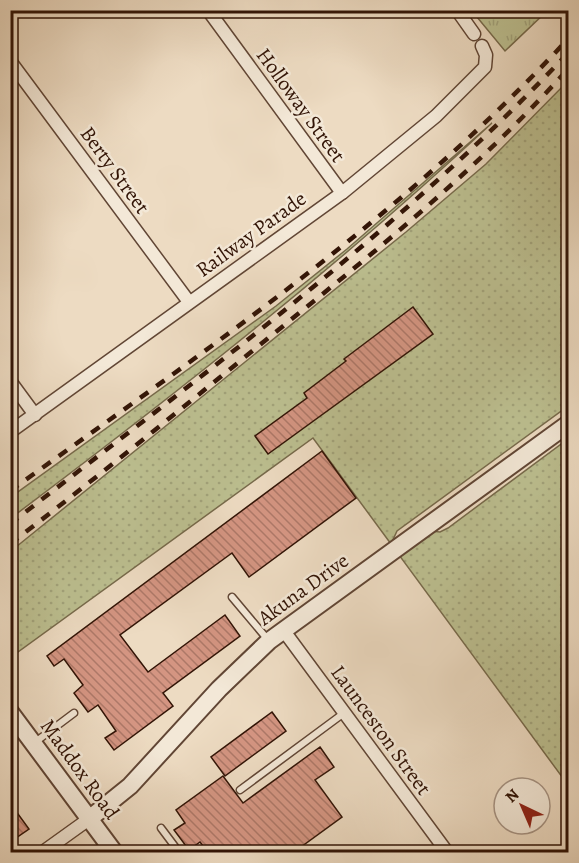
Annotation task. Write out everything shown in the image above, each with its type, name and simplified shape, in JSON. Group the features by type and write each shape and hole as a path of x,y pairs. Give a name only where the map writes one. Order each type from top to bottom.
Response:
{"street":[{"name":"Holloway Street","path":"208,10 342,193"},
{"path":"458,10 474,34"},
{"name":"Railway Parade","path":"10,432 342,193 436,116 485,67 486,55 482,46"},
{"name":"Berty Street","path":"10,61 189,302"},
{"path":"10,381 35,415"},
{"name":"Akuna Drive","path":"89,819 130,786 219,689 269,642 568,423"},
{"name":"Launceston Street","path":"284,631 447,852"},
{"name":"Maddox Road","path":"10,712 114,852"},
{"path":"43,852 89,819"}],"lane":[{"path":"232,597 269,642"},
{"path":"33,743 74,713"},
{"path":"240,790 344,713"},
{"path":"161,828 179,852"}],"green space":[{"path":"472,11 547,11 505,51"},
{"path":"568,81 568,406 397,531 391,544 313,438 11,657 11,551 406,232 486,164"},
{"path":"492,123 317,278 134,424 11,518 11,497 276,306 347,249"},
{"path":"568,439 568,785 399,555 431,531 440,532 448,528"}],"building":[{"path":"413,307 433,334 268,454 255,436 307,398 304,393 346,361 344,359"},
{"path":"322,451 356,498 249,577 232,553 120,635 148,672 225,615 240,636 163,693 173,706 114,750 105,738 116,731 98,705 88,712 74,693 83,685 64,659 54,666 47,656"},
{"path":"272,712 286,731 225,776 211,757"},
{"path":"320,747 334,767 315,780 342,817 294,852 208,852 200,842 189,850 174,830 185,823 176,810 223,776 243,803"},
{"path":"10,803 29,829 10,842"}],"railway":[{"path":"10,491 229,333 371,222 505,103 568,39"},
{"path":"10,524 227,356 369,241 504,118 568,53"},
{"path":"10,544 311,304 426,208 499,141 568,69"}]}
